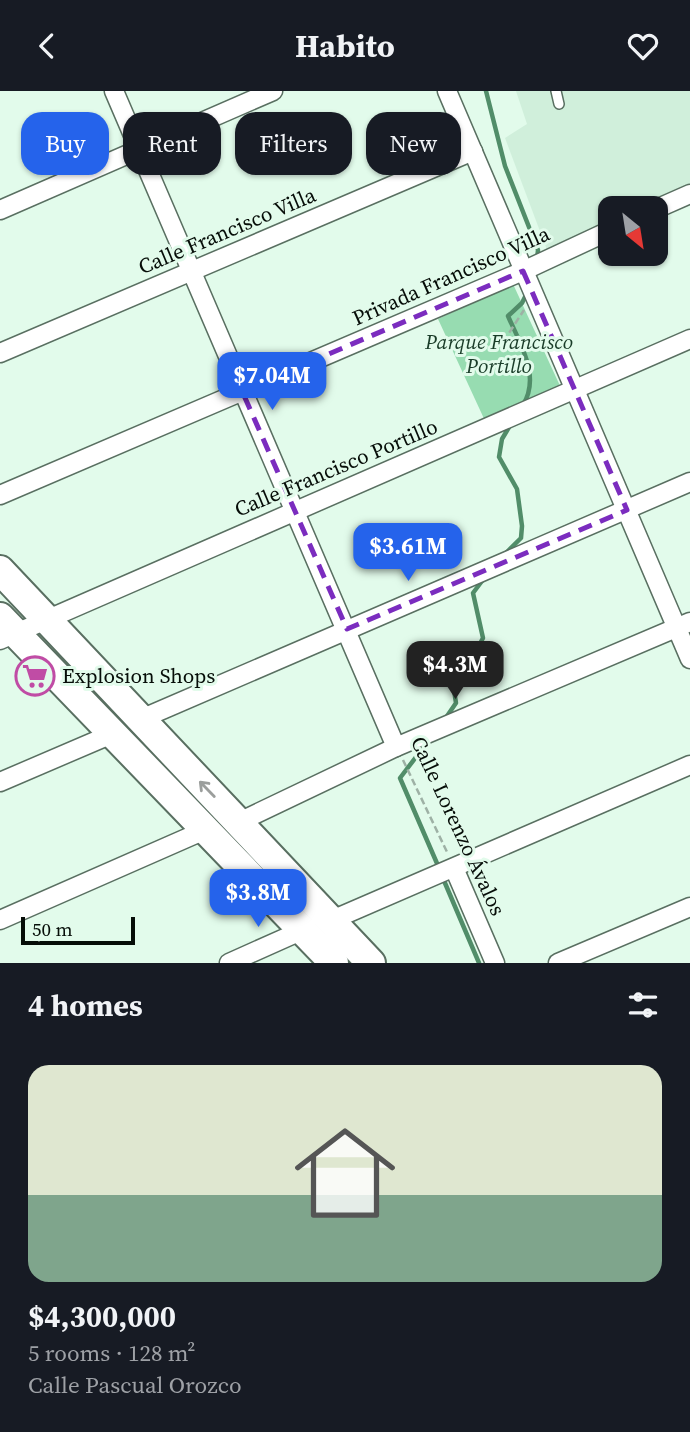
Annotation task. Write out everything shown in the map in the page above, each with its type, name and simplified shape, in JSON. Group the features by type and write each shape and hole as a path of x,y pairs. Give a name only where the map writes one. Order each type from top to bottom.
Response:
{"main road":[{"path":"0,570 372,963"},
{"path":"5,630 112,734 334,963"}],"street":[{"name":"Calle Lorenzo Ávalos","path":"114,91 123,112"},
{"path":"221,113 272,91"},
{"path":"447,91 627,510 683,625 690,659"},
{"name":"Calle Francisco Villa","path":"0,353 473,151"},
{"path":"0,210 123,156"},
{"name":"Calle Lorenzo Ávalos","path":"150,175 242,391 348,629 396,747"},
{"path":"668,204 690,194"},
{"name":"Privada Francisco Villa","path":"0,495 523,271 598,236"},
{"name":"Calle Francisco Portillo","path":"5,630 45,619 690,339"},
{"path":"141,719 690,482"},
{"path":"239,823 396,747 683,625"},
{"path":"0,782 112,734"},
{"path":"332,920 690,765"},
{"path":"0,920 205,830"},
{"name":"Calle Lorenzo Ávalos","path":"454,868 495,963"},
{"path":"558,963 690,907"},
{"path":"229,963 303,930"}],"lane":[{"path":"556,91 559,104"}],"path":[{"path":"509,343 509,333 534,296"},
{"name":"Calle Lorenzo Ávalos","path":"396,747 454,868"}],"highlighted area":[{"path":"523,271 627,510 347,629 242,391"}],"shaded area":[{"path":"516,91 690,91 690,187 668,196 598,196 598,228 547,250 505,138 527,124"}],"green space":[{"name":"Parque Francisco Portillo","path":"513,284 561,388 486,423 438,319"}],"waterway":[{"path":"486,91 505,166 538,250 537,260"},
{"path":"523,405 530,383 529,371 523,349 508,316 522,303 528,291"},
{"path":"504,555 521,538 522,526 517,489 499,457 502,439 511,424"},
{"path":"445,719 456,703 451,671 472,659 483,638 473,593 485,577"},
{"path":"429,740 400,778 439,868"},
{"path":"442,876 479,963"}],"place":[{"name":"Explosion Shops","path":"35,676"}]}
